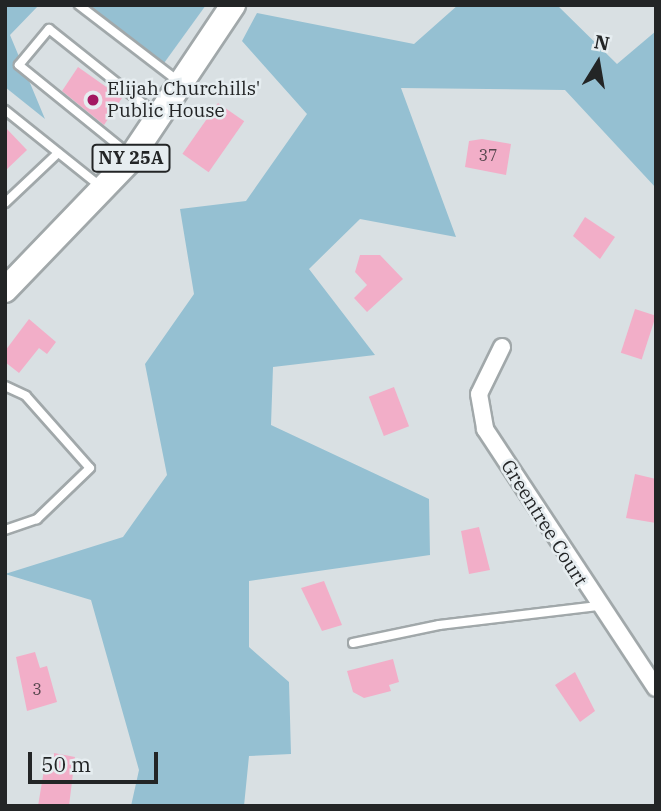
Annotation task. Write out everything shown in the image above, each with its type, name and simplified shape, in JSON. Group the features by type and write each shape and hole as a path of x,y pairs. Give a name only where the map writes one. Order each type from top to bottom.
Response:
{"main road":[{"name":"NY 25A","path":"5,290 132,156 233,5"}],"street":[{"name":"Greentree Court","path":"502,347 479,394 485,429 597,606 656,688"}],"lane":[{"path":"79,5 180,83"},
{"path":"132,156 19,65 49,29 158,116"},
{"path":"5,110 103,189"},
{"path":"5,203 58,153"},
{"path":"5,386 26,396 90,468 37,519 5,530"},
{"path":"353,643 439,625 597,606"}],"shaded area":[{"path":"5,5 39,5 10,35 45,119 5,87"},
{"path":"70,5 206,5 159,70"},
{"path":"458,5 557,5 617,64 656,31 656,188 565,90 401,88 456,237 360,219 309,269 375,355 273,367 271,425 429,499 430,555 249,581 249,647 289,682 291,754 249,756 244,806 131,806 139,770 91,600 5,574 123,537 167,475 145,364 194,294 180,209 246,201 307,114 242,41 257,13 414,44"}],"building":[{"path":"78,67 122,98 104,125 62,91"},
{"path":"218,103 244,121 209,172 182,154"},
{"path":"5,127 27,150 5,171"},
{"path":"482,139 511,144 506,175 465,167 469,141"},
{"path":"585,217 615,237 600,259 573,236"},
{"path":"360,255 380,255 403,279 367,312 354,298 367,285 355,272"},
{"path":"635,309 656,316 642,360 621,353"},
{"path":"29,319 56,342 47,354 39,348 19,373 5,362 5,351"},
{"path":"394,387 409,426 384,436 369,397"},
{"path":"635,474 656,479 656,523 626,518"},
{"path":"479,527 490,570 469,574 461,531"},
{"path":"324,581 342,625 322,631 301,588"},
{"path":"35,652 40,668 47,666 57,702 27,711 16,657"},
{"path":"393,659 399,682 389,685 391,691 364,698 353,692 347,671"},
{"path":"575,672 595,711 580,722 555,685"},
{"path":"54,753 75,757 69,806 38,806 45,764 52,766"}],"place":[{"name":"Elijah Churchills' Public House","path":"93,100"}]}
